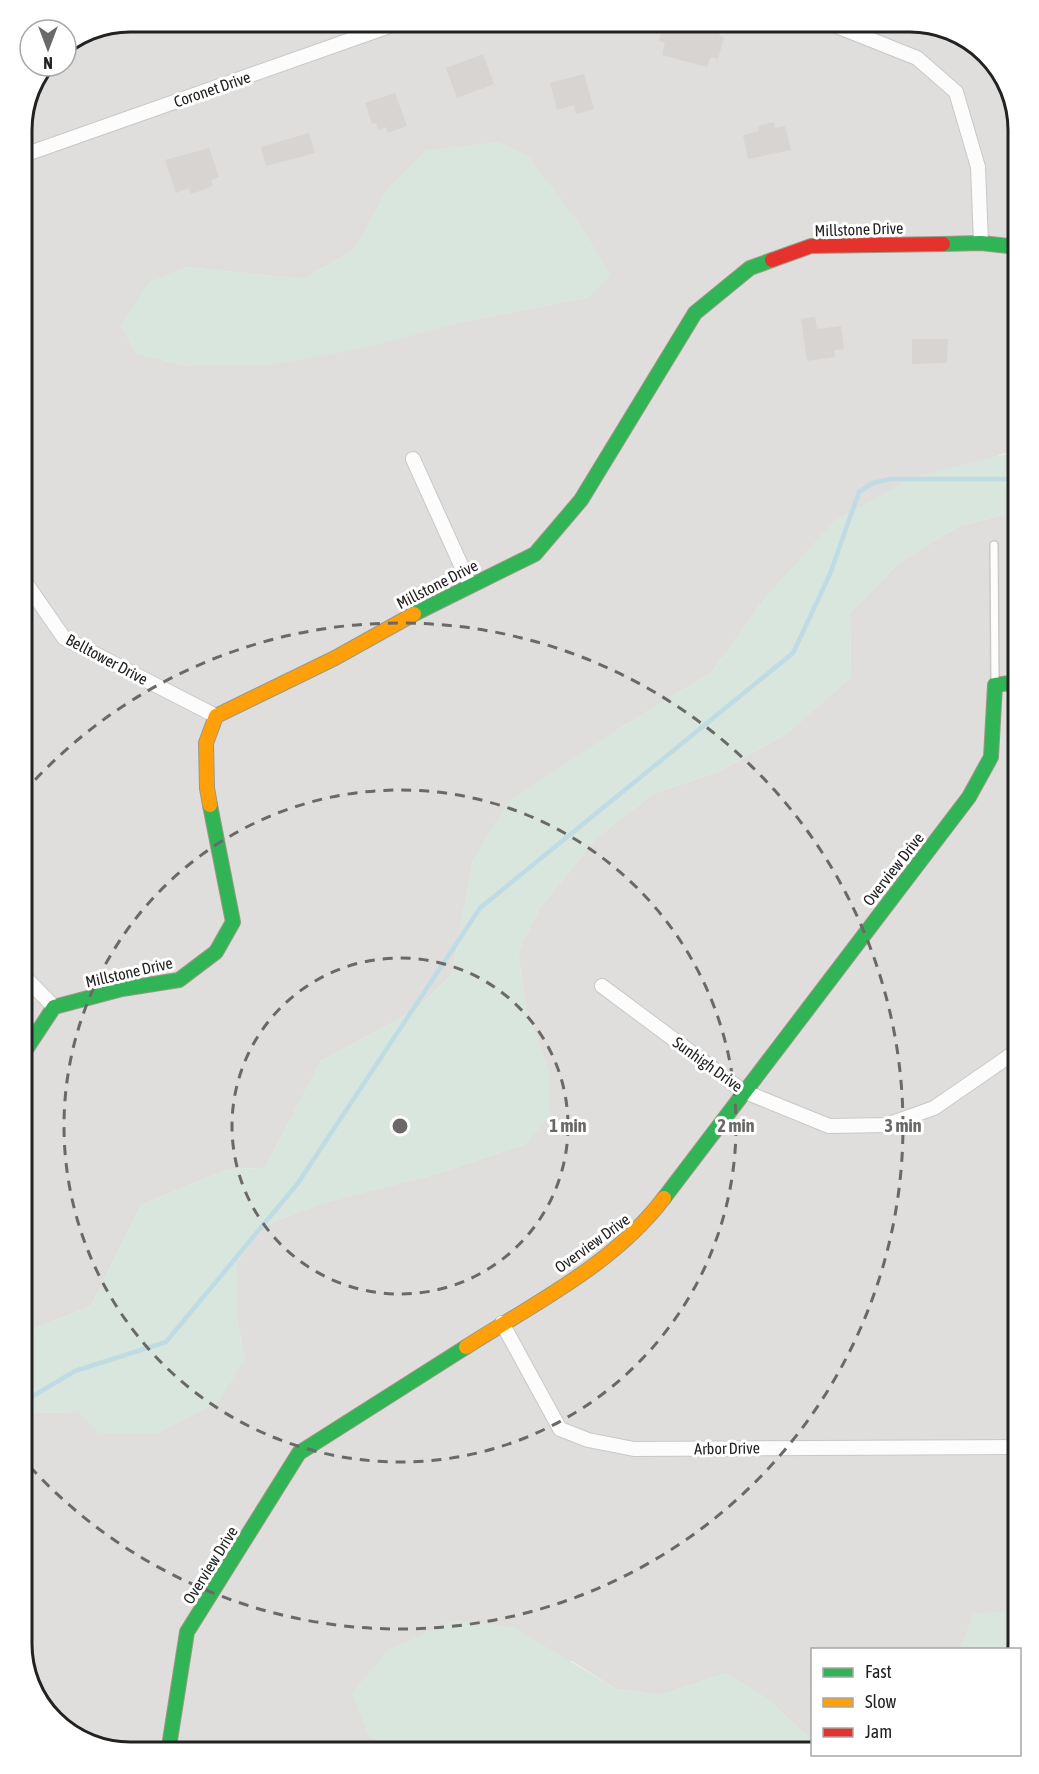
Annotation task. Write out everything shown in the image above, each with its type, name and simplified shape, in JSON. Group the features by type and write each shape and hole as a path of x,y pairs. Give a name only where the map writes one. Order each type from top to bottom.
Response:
{"street":[{"name":"Coronet Drive","path":"32,152 373,32"},
{"path":"851,32 916,58 956,92 978,167 981,243"},
{"name":"Millstone Drive","path":"54,1007 122,989 180,980 216,952 233,922 207,788 207,743 216,716 335,658 470,585 535,554 581,500 695,314 750,268 811,246 981,243 1007,247"},
{"path":"413,459 470,585"},
{"name":"Belltower Drive","path":"32,592 63,638 216,716"},
{"path":"995,685 1007,683"},
{"name":"Overview Drive","path":"170,1742 187,1632 299,1453 598,1263 644,1225 743,1091 969,797 991,757 995,685"},
{"path":"32,984 54,1007 32,1040"},
{"name":"Sunhigh Drive","path":"602,987 743,1091 829,1126 886,1125 934,1108 1007,1058"},
{"name":"Arbor Drive","path":"502,1323 560,1429 588,1440 634,1449 1007,1447"}],"lane":[{"path":"994,545 995,685"}],"shaded area":[{"path":"916,32 941,37 964,48 983,65 997,86 1007,116 1007,453 1001,454 769,593 712,672 617,730 473,860 452,974 416,1010 321,1061 265,1168 228,1169 141,1205 91,1306 32,1330 32,123 35,104 47,78 78,78 78,46 110,33","holes":["390,186 589,297 472,320 187,366 136,353 121,325 186,267 303,279 354,250"]},
{"path":"499,142 528,156 581,226 611,275 589,297 472,320 355,350 268,365 187,366 136,353 121,325 149,282 186,267 303,279 354,250 390,186 426,150"},
{"path":"1007,454 1007,514 959,526 900,562 850,613 851,677 786,734 720,771 655,793 597,837 539,909 518,951 526,1008 549,1072 549,1114 528,1143 440,1173 324,1203 265,1225 237,1261 237,1318 245,1360 217,1403 158,1433 100,1433 77,1412 34,1413 32,1415 32,1330 91,1306 141,1205 228,1169 265,1168 321,1061 416,1010 452,974 473,860 508,802 617,730 712,672 769,593 834,521 914,477"},
{"path":"1007,514 1007,1614 974,1613 961,1648 811,1648 811,1740 770,1701 726,1673 660,1695 616,1689 572,1661 368,1735 379,1742 123,1742 98,1737 75,1726 48,1699 33,1664 32,1414 78,1412 100,1433 245,1360 237,1318 237,1261 265,1225 323,1203 440,1173 528,1143 549,1072 526,1008 518,951 539,909 597,837 655,793 720,771 786,734 851,677 850,613 900,562 959,526"},
{"path":"1007,1612 1007,1648 961,1648 974,1613"},
{"path":"454,1620 513,1627 616,1689 660,1695 726,1673 770,1701 811,1742 379,1742 368,1735 352,1693 388,1650"}],"building":[{"path":"661,32 720,32 719,35 724,37 718,59 710,57 707,67 662,55 665,42 659,41"},
{"path":"483,54 494,84 457,98 446,68"},
{"path":"584,74 594,109 576,114 574,105 557,110 550,83"},
{"path":"395,93 407,126 388,133 386,127 378,130 376,123 372,124 365,103"},
{"path":"774,122 775,128 785,126 791,150 748,159 743,135 759,131 758,126"},
{"path":"309,133 315,153 266,166 261,147"},
{"path":"209,148 219,177 211,180 213,186 191,194 189,188 176,193 165,160"},
{"path":"815,317 817,329 841,326 844,349 834,350 835,357 807,361 801,319"},
{"path":"912,339 948,339 947,363 912,364"}],"waterway":[{"path":"32,1396 75,1371 166,1342 298,1183 480,908 793,653 830,574 859,492 873,483 891,479 1007,479"}],"traffic: fast":[{"path":"943,244 981,243 1007,246"},
{"path":"414,614 535,554 581,500 695,313 750,268 772,260"},
{"path":"664,1198 969,797 991,757 995,685 1007,683"},
{"path":"32,1040 54,1007 122,989 179,980 216,952 233,922 210,805"},
{"path":"170,1742 187,1632 299,1453 466,1347"}],"traffic: slow":[{"path":"210,805 207,788 206,743 216,716 335,658 414,614"},
{"path":"466,1347 598,1263 644,1222 664,1198"}],"traffic: jam":[{"path":"772,260 811,246 943,244"}]}
